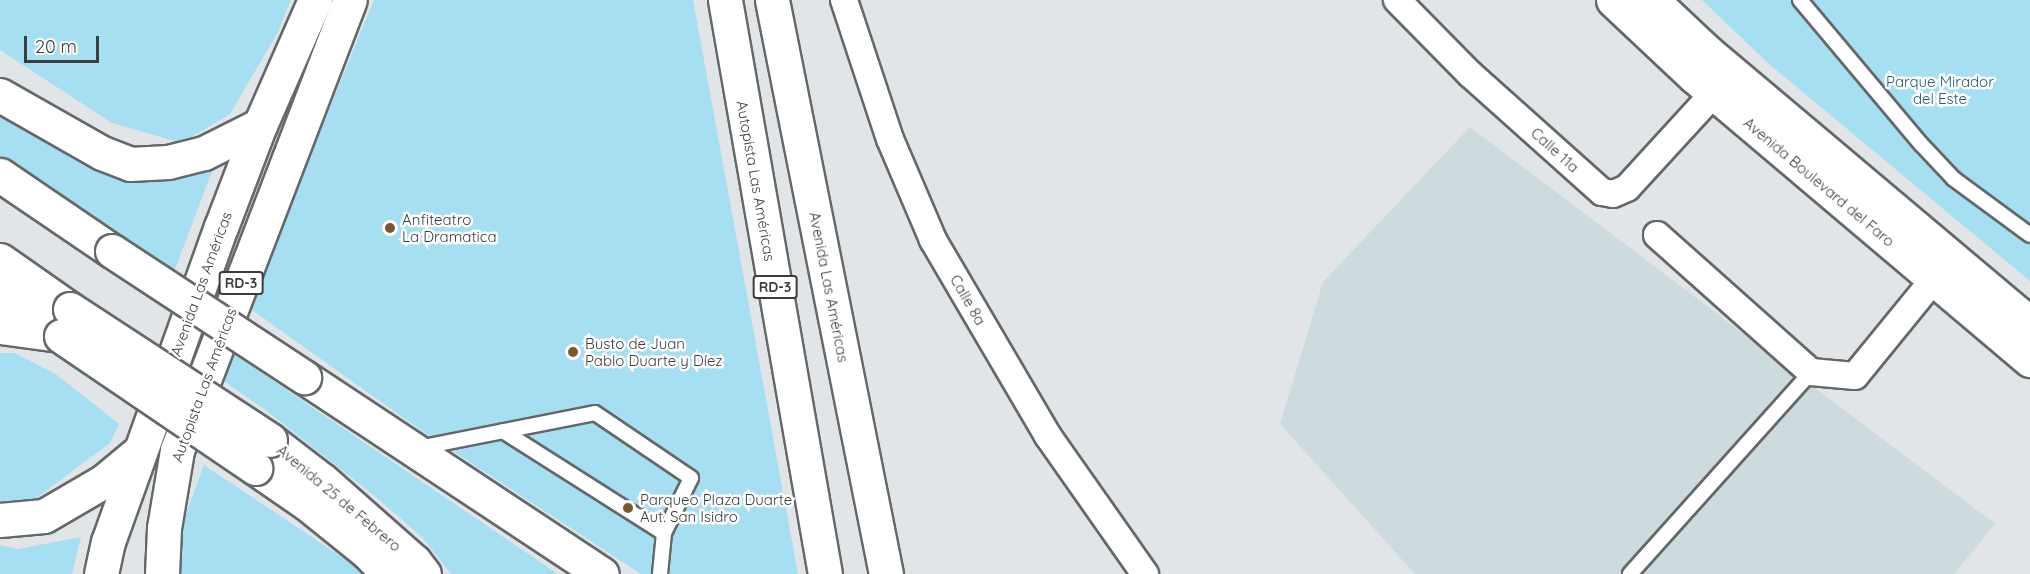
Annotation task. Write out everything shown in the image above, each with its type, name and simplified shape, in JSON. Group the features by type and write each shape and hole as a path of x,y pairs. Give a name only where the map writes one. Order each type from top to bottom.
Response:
{"main road":[{"name":"Avenida Las Américas","path":"101,574 108,542 260,125 315,0"},
{"name":"Autopista Las Américas","path":"162,574 164,528 177,450 351,0"},
{"name":"Autopista Las Américas","path":"725,0 825,574"},
{"name":"Avenida Las Américas","path":"772,0 886,574"},
{"name":"Avenida Boulevard del Faro","path":"1613,0 1714,93 2030,360"},
{"name":"Avenida Boulevard del Faro","path":"1652,0 1713,56 2030,324"},
{"path":"0,95 102,153 130,164 168,162 204,153 260,125"},
{"path":"0,175 602,574"},
{"path":"0,260 66,322"},
{"path":"0,293 66,322"},
{"path":"0,327 66,322"},
{"name":"Avenida 25 de Febrero","path":"66,322 262,454 322,480 414,561 424,574"},
{"path":"0,519 44,516 104,481 141,450"},
{"name":"Avenida 25 de Febrero","path":"262,454 306,503 367,552 388,574"}],"street":[{"name":"Calle 8a","path":"844,0 890,139 933,240 1048,436 1145,574"},
{"name":"Calle 11a","path":"1397,0 1470,74 1602,192 1613,194 1628,188 1714,93"},
{"path":"1657,235 1811,372 1855,376 1934,279"}],"lane":[{"path":"1800,0 1921,144 1954,179 2030,235"},
{"path":"1629,574 1811,372"},
{"path":"412,449 595,413 691,477 664,532 660,574"},
{"path":"503,431 664,532"}],"shaded area":[{"path":"1470,127 1995,524 1954,574 1415,574 1280,424 1323,282"}],"green space":[{"path":"0,0 291,0 278,32 230,114 182,143 112,123 0,50"},
{"path":"374,0 693,0 798,574 641,574 419,429 248,307"},
{"name":"Parque Mirador del Este","path":"1702,0 2030,0 2030,281 1769,64"},
{"path":"0,100 78,151 215,163 174,272 0,165"},
{"path":"225,348 558,574 451,574 422,537 371,493 267,411 215,375"},
{"path":"0,353 15,353 57,375 119,424 110,443 35,499 0,501"},
{"path":"204,465 367,574 178,574 174,546"},
{"path":"81,537 72,574 0,574 0,545 18,549"}],"place":[{"name":"Anfiteatro La Dramatica","path":"390,228"},
{"name":"Busto de Juan Pablo Duarte y Díez","path":"573,352"},
{"name":"Parqueo Plaza Duarte Aut. San Isidro","path":"628,508"}]}
